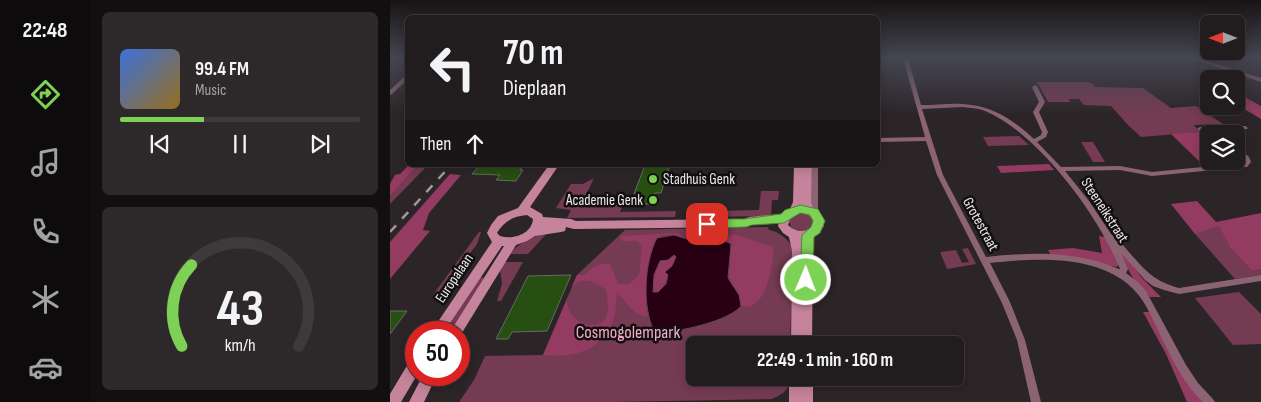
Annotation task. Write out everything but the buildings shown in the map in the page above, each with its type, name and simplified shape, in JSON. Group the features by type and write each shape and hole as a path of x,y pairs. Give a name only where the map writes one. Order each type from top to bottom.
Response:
{"main road":[{"name":"Europalaan","path":"525,211 553,167"},
{"name":"Europalaan","path":"505,242 492,233 496,225 507,216 525,211 558,167"},
{"path":"795,210 798,202 799,167"},
{"path":"807,167 806,202 811,211 818,217 818,226 808,235 794,235 787,232 784,222 789,213 795,210 811,211"},
{"path":"525,211 534,213 538,221"},
{"path":"538,221 571,223 574,225 746,223 749,225 784,222"},
{"path":"532,232 538,221"},
{"name":"Europalaan","path":"445,321 505,242 532,232 574,225"},
{"path":"794,235 798,251 797,336"},
{"path":"806,336 808,235"},
{"name":"Europalaan","path":"462,321 505,242"},
{"path":"393,402 405,382"},
{"path":"416,402 424,386"},
{"path":"796,386 796,402"},
{"path":"806,386 806,402"}],"street":[{"name":"Grotestraat","path":"910,77 928,139 948,191 1006,302 1021,340 1036,402"},
{"path":"390,93 405,79"},
{"path":"1033,142 1044,136 1045,132 1036,112 1042,102 1035,88"},
{"name":"Steeneikstraat","path":"919,107 968,106 988,110 999,115 1033,142 1061,169 1109,235 1122,261 1124,268 1121,273"},
{"path":"880,140 928,139"},
{"path":"811,211 815,167"},
{"path":"1061,169 1120,168 1152,174 1200,169"},
{"path":"1109,235 1123,248 1143,274 1154,284 1166,289 1179,290 1261,278"},
{"path":"985,260 1023,256 1067,258 1121,273 1136,284 1146,298 1181,366 1210,402"}],"green space":[{"path":"1037,82 1086,82 1092,83 1095,87 1143,88 1171,108 1196,106 1200,109 1200,115 1210,115 1223,124 1194,125 1200,132 1141,137 1111,106 1084,105 1079,99 1069,99 1070,102 1048,102"},
{"path":"1019,136 1029,145 988,146 983,137"},
{"path":"1081,142 1093,142 1105,162 1093,162"},
{"path":"416,167 426,167 390,204 390,196"},
{"path":"594,178 581,205 623,205 620,212 676,211 675,217 567,218 571,210 556,208 571,184 583,184"},
{"path":"761,191 779,191 778,200 772,200 771,216 709,217 710,211 759,210"},
{"path":"805,212 813,216 815,225 803,231 798,231 791,227 789,221 793,215"},
{"path":"1219,225 1230,248 1252,271 1261,269 1261,275 1235,279 1195,234"},
{"name":"Cosmogolempark","path":"768,227 769,230 783,236 793,248 790,336 686,336 686,386 788,386 787,389 772,399 459,402 474,380 485,356 543,355 577,275 625,230"},
{"path":"479,232 481,232 477,244 440,294 433,295"},
{"path":"548,232 528,254 509,254 527,240"},
{"path":"968,248 976,264 947,269 940,252 956,250 962,263 969,262 962,249"},
{"path":"504,262 523,262 501,301 497,301 502,284 500,269"},
{"path":"480,277 484,278 457,321 451,321"},
{"path":"1239,292 1261,314 1261,344 1233,345 1195,298"}],"shaded area":[{"path":"1245,97 1261,106 1261,119 1245,109"},
{"path":"1200,132 1200,162 1171,134"},
{"path":"1049,164 1054,170 1001,173 997,166"},
{"path":"407,167 416,167 390,196 390,184 395,175 400,174"},
{"path":"450,174 461,175 429,213 423,230 430,231 390,279 390,242"},
{"path":"1197,201 1216,222 1261,213 1261,269 1252,271 1230,248 1219,226 1195,234 1171,204"},
{"path":"679,233 684,238 670,235 660,236 654,243 651,251 648,273 648,316 638,314 617,294 614,318 603,338 595,345 586,350 566,355 543,355 567,299 573,316 586,324 600,323 607,314 606,290 597,284 585,280 572,286 577,275 585,275 591,269 602,264 610,264 618,284 629,284 639,275 642,246 637,241 622,241 620,236"},
{"path":"734,234 773,246 772,264 767,286 762,296 751,307 741,306 739,295 728,278 731,252 726,241 721,239"},
{"path":"674,235 687,239 721,239 731,244 728,278 739,295 741,306 726,317 702,325 667,332 654,331 648,310 646,285 649,260 657,238","holes":["674,255 676,257 672,266 665,272 668,275 666,284 658,292 653,292 654,275 660,261 668,260"]},
{"path":"1099,236 1105,237 1120,263 1117,267 1051,255 1048,250 1073,248 1102,253"},
{"path":"1121,250 1142,278 1161,297 1150,297 1134,280 1118,251"},
{"path":"674,255 676,256 664,284 658,292 653,292 654,275 660,261 668,260"},
{"path":"1143,312 1150,312 1204,402 1187,402 1166,354"}],"railway":[{"path":"390,232 449,167"}],"place":[{"name":"Stadhuis Genk","path":"653,179"},
{"name":"Academie Genk","path":"653,200"}],"route":[{"path":"707,224 746,223 749,221 784,218 789,213 800,209 814,212 819,221 816,230 808,235 806,280"}]}
